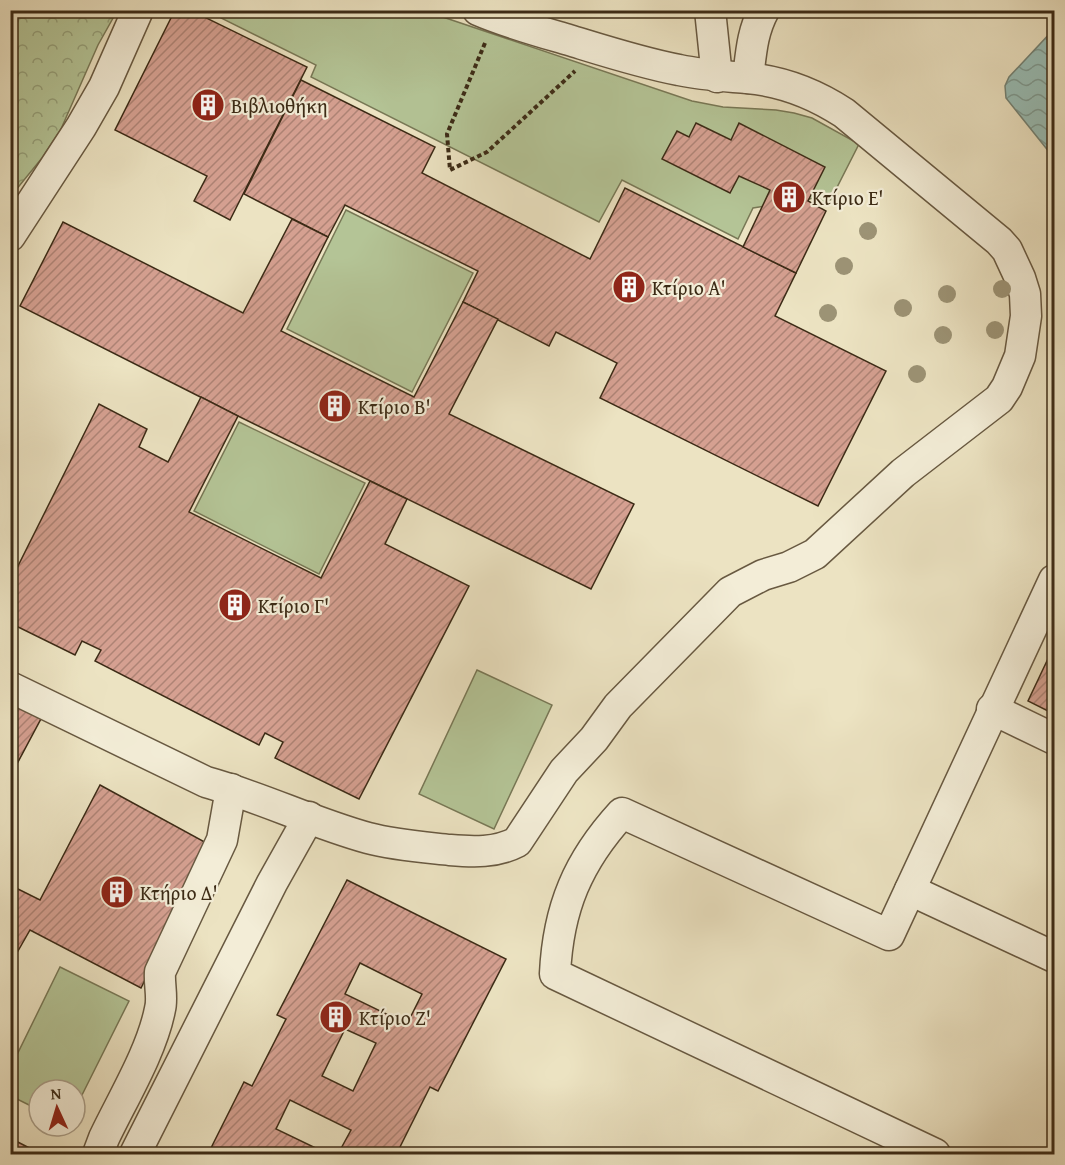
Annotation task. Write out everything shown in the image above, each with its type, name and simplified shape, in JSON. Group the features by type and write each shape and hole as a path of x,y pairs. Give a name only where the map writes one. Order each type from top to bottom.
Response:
{"lane":[{"path":"10,236 81,127 104,87 138,10"},
{"path":"710,10 717,77"},
{"path":"748,78 756,24 764,10"},
{"path":"10,687 206,782 368,838 421,847 476,852 507,847 517,842 564,771 594,739 618,705 730,592 763,575 789,567 815,554 903,473 999,399 1008,387 1020,356 1026,316 1025,294 1007,250 844,113 825,100 802,91 748,78 717,77 677,70 599,50 487,14"},
{"path":"935,1155 555,974 560,924 567,900 589,853 622,813 889,935 992,709 1054,580"},
{"path":"10,670 211,770 231,789"},
{"path":"992,709 1054,739"},
{"path":"98,1155 155,1029 161,1007 160,972 222,840 231,789"},
{"path":"135,1155 272,883 309,817"},
{"path":"910,890 1054,957"}],"path":[{"path":"487,14 447,134 450,170 488,152 599,50"}],"green space":[{"path":"11,10 117,11 98,45 61,129 42,158 11,196"},
{"path":"225,10 425,11 692,101 723,107 776,110 812,118 859,144 828,205 815,198 753,208 738,239 622,180 599,222 311,77 316,65 221,18"},
{"path":"346,210 473,273 412,392 287,329"},
{"path":"239,422 365,483 319,574 194,511"},
{"path":"477,670 552,705 494,829 419,794"},
{"path":"60,967 129,1001 87,1085 87,1078 27,1078 27,1104 11,1096 11,1067"}],"water":[{"path":"1054,29 1054,158 1006,98 1005,86 1009,77"}],"building":[{"name":"Βιβλιοθήκη","path":"175,10 202,10 200,15 307,67 230,220 194,201 207,176 115,130"},
{"name":"Κτίριο Α'","path":"301,80 435,147 422,173 590,259 625,188 796,273 775,316 886,371 818,506 600,398 617,363 556,332 549,346 463,302 478,271 345,205 328,237 244,194"},
{"name":"Κτίριο Ε'","path":"696,123 731,140 739,123 825,167 808,201 826,211 796,273 743,247 770,190 739,176 730,193 662,159 677,131 689,137"},
{"name":"Κτίριο Β'","path":"292,219 328,237 281,331 414,397 463,302 498,319 449,414 634,504 591,589 20,306 63,222 243,313"},
{"name":"Κτίριο Γ'","path":"201,397 238,416 189,512 321,578 370,481 407,499 385,544 469,586 359,799 275,758 283,742 265,733 259,745 95,661 101,650 82,641 75,655 10,623 10,582 99,404 147,429 139,447 168,462"},
{"path":"1054,646 1054,714 1028,701"},
{"path":"10,698 43,715 10,777"},
{"name":"Κτήριο Δ'","path":"100,785 212,846 141,988 30,930 10,965 10,885 40,900"},
{"name":"Κτίριο Ζ'","path":"347,880 506,959 438,1091 430,1087 399,1149 407,1154 338,1154 351,1130 290,1100 276,1129 328,1154 208,1154 244,1082 252,1086 286,1019 277,1015","holes":["360,963 422,994 407,1024 345,994","345,1029 376,1043 353,1091 322,1076"]},
{"path":"10,1138 41,1154 10,1154"}],"place":[{"name":"Βιβλιοθήκη","path":"208,105"},
{"name":"Κτίριο Ε'","path":"789,197"},
{"name":"Κτίριο Α'","path":"629,287"},
{"name":"Κτίριο Β'","path":"335,406"},
{"name":"Κτίριο Γ'","path":"235,605"},
{"name":"Κτήριο Δ'","path":"117,892"},
{"name":"Κτίριο Ζ'","path":"336,1017"}]}
